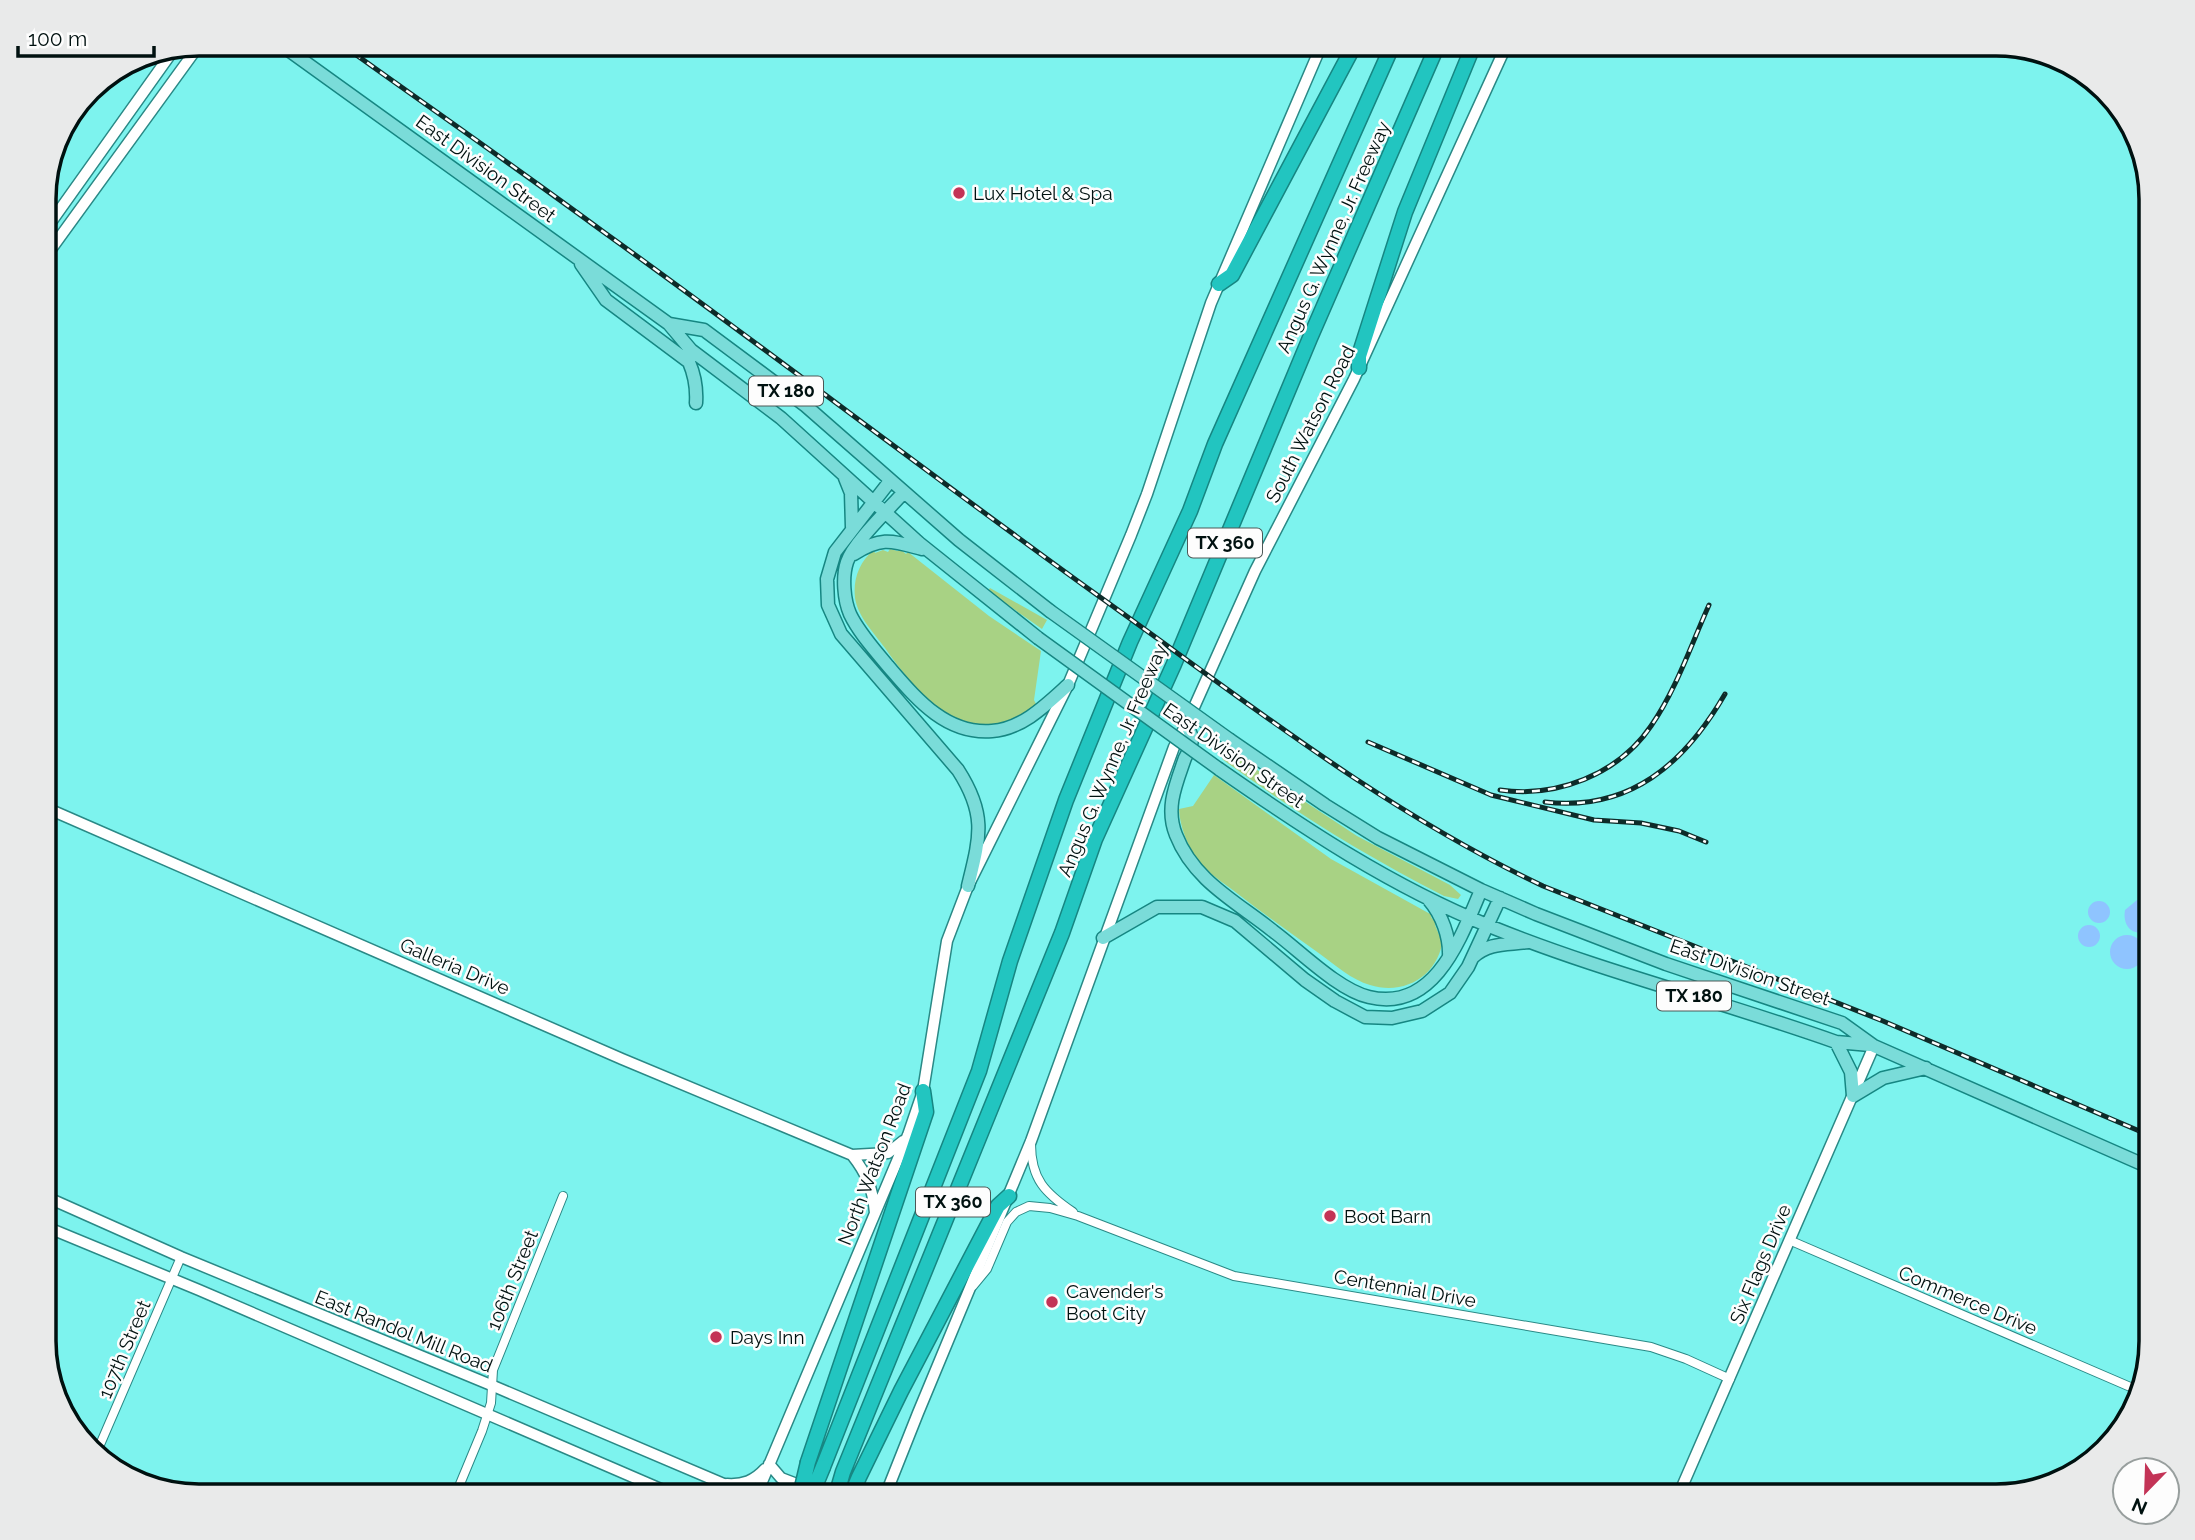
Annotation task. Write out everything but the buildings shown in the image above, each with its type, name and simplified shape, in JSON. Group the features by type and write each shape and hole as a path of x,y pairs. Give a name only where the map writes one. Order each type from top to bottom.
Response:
{"highway":[{"path":"1219,284 1232,275 1349,56"},
{"name":"Angus G. Wynne, Jr. Freeway","path":"816,1484 979,1071 1010,961 1066,800 1215,444 1388,56"},
{"name":"Angus G. Wynne, Jr. Freeway","path":"840,1484 1062,933 1095,839 1174,664 1310,338 1433,56"},
{"path":"1359,368 1359,356 1405,212 1469,56"},
{"path":"803,1484 926,1112 923,1091"},
{"path":"856,1484 998,1206 1009,1196"}],"main road":[{"path":"56,242 191,56"},
{"name":"East Division Street","path":"297,56 669,324 691,351 780,418 928,551 1038,638 1290,819 1347,855 1426,897 1533,942 1836,1042 1874,1046"},
{"path":"904,492 847,561 845,583 850,614 875,651 922,704 944,720 965,728 993,731 1035,715 1068,685 1147,494 1219,284 1317,56"},
{"name":"South Watson Road","path":"1103,938 1174,747 1255,571 1359,368 1502,56"},
{"path":"56,215 167,60"},
{"path":"577,257 606,300 688,362 696,382 696,403"},
{"name":"East Division Street","path":"669,324 704,330 806,406 959,540 1050,611 1230,740 1378,838 1480,890 1592,936 1666,964 1842,1023 1874,1046 2139,1163"},
{"path":"844,474 851,493 852,527"},
{"path":"890,481 835,552 829,568 826,590 828,605 841,634 967,783 977,810 979,830 968,886"},
{"path":"851,556 877,541 928,551"},
{"name":"North Watson Road","path":"760,1484 908,1135 923,1091 947,941 968,886 1068,685"},
{"path":"1187,723 1192,740 1171,798 1172,823 1194,869 1320,969 1369,998 1398,999 1418,992 1431,981 1449,958 1480,890"},
{"name":"Galleria Drive","path":"56,812 622,1059 852,1156"},
{"path":"1426,897 1442,919 1449,958"},
{"path":"890,1484 1031,1140 1103,938 1157,907 1202,907 1235,921 1283,959 1304,981 1335,1001 1365,1017 1392,1018 1422,1011 1450,993 1473,957 1500,898"},
{"path":"1473,957 1482,949 1494,945 1533,942"},
{"path":"1836,1042 1851,1072 1853,1096 1883,1078 1926,1068"},
{"name":"Six Flags Drive","path":"1683,1484 1874,1046"},
{"path":"852,1156 888,1153 908,1135"},
{"path":"852,1156 871,1184 875,1214"},
{"name":"East Randol Mill Road","path":"56,1201 181,1257 724,1484"},
{"path":"56,1231 172,1278 649,1484"},
{"path":"719,1482 740,1484 750,1481 759,1476 769,1464 781,1478 797,1484"}],"street":[{"name":"Centennial Drive","path":"1031,1140 1031,1164 1038,1181 1057,1202 1078,1216"},
{"name":"106th Street","path":"460,1484 491,1403 493,1370 563,1196"},
{"name":"Centennial Drive","path":"971,1288 987,1269 1007,1222 1016,1212 1029,1206 1050,1208 1078,1216 1234,1276 1651,1347 1730,1379"},
{"name":"Commerce Drive","path":"1789,1240 2131,1387"},
{"name":"107th Street","path":"100,1444 181,1257"}],"green space":[{"path":"899,548 906,554 908,552 989,616 1041,651 1034,700 1037,706 1012,720 990,725 969,724 950,716 916,687 867,624 859,612 855,598 858,571 864,560 874,550 875,553 883,550 888,552 890,549 898,551"},
{"path":"990,588 1047,620 1042,629 988,591"},
{"path":"1227,750 1357,836 1450,885 1461,895 1458,899 1444,896 1330,832 1222,759"},
{"path":"1214,775 1331,859 1432,915 1440,937 1443,937 1435,962 1428,972 1408,985 1383,988 1363,983 1208,871 1194,855 1181,825 1179,809 1193,806"}],"water":[{"path":"2099,901 2107,904 2110,912 2107,920 2099,923 2091,920 2088,912 2091,904"},
{"path":"2139,901 2139,933 2128,926 2125,910"},
{"path":"2089,925 2097,928 2100,936 2097,944 2089,947 2081,944 2078,936 2081,928"},
{"path":"2127,935 2139,940 2139,964 2127,969 2115,964 2110,952 2115,940"}],"railway":[{"path":"358,56 666,277 1032,548 1257,710 1367,787 1424,822 1543,886 1883,1021 2139,1131"},
{"path":"1500,790 1521,792 1564,786 1603,770 1621,758 1637,743 1660,712 1709,605"},
{"path":"1545,802 1575,803 1603,799 1652,778 1692,741 1725,694"},
{"path":"1368,742 1491,795 1594,820 1641,823 1679,831 1706,842"}],"place":[{"name":"Lux Hotel & Spa","path":"959,193"},
{"name":"Boot Barn","path":"1330,1216"},
{"name":"Cavender's Boot City","path":"1052,1302"},
{"name":"Days Inn","path":"716,1337"}]}
